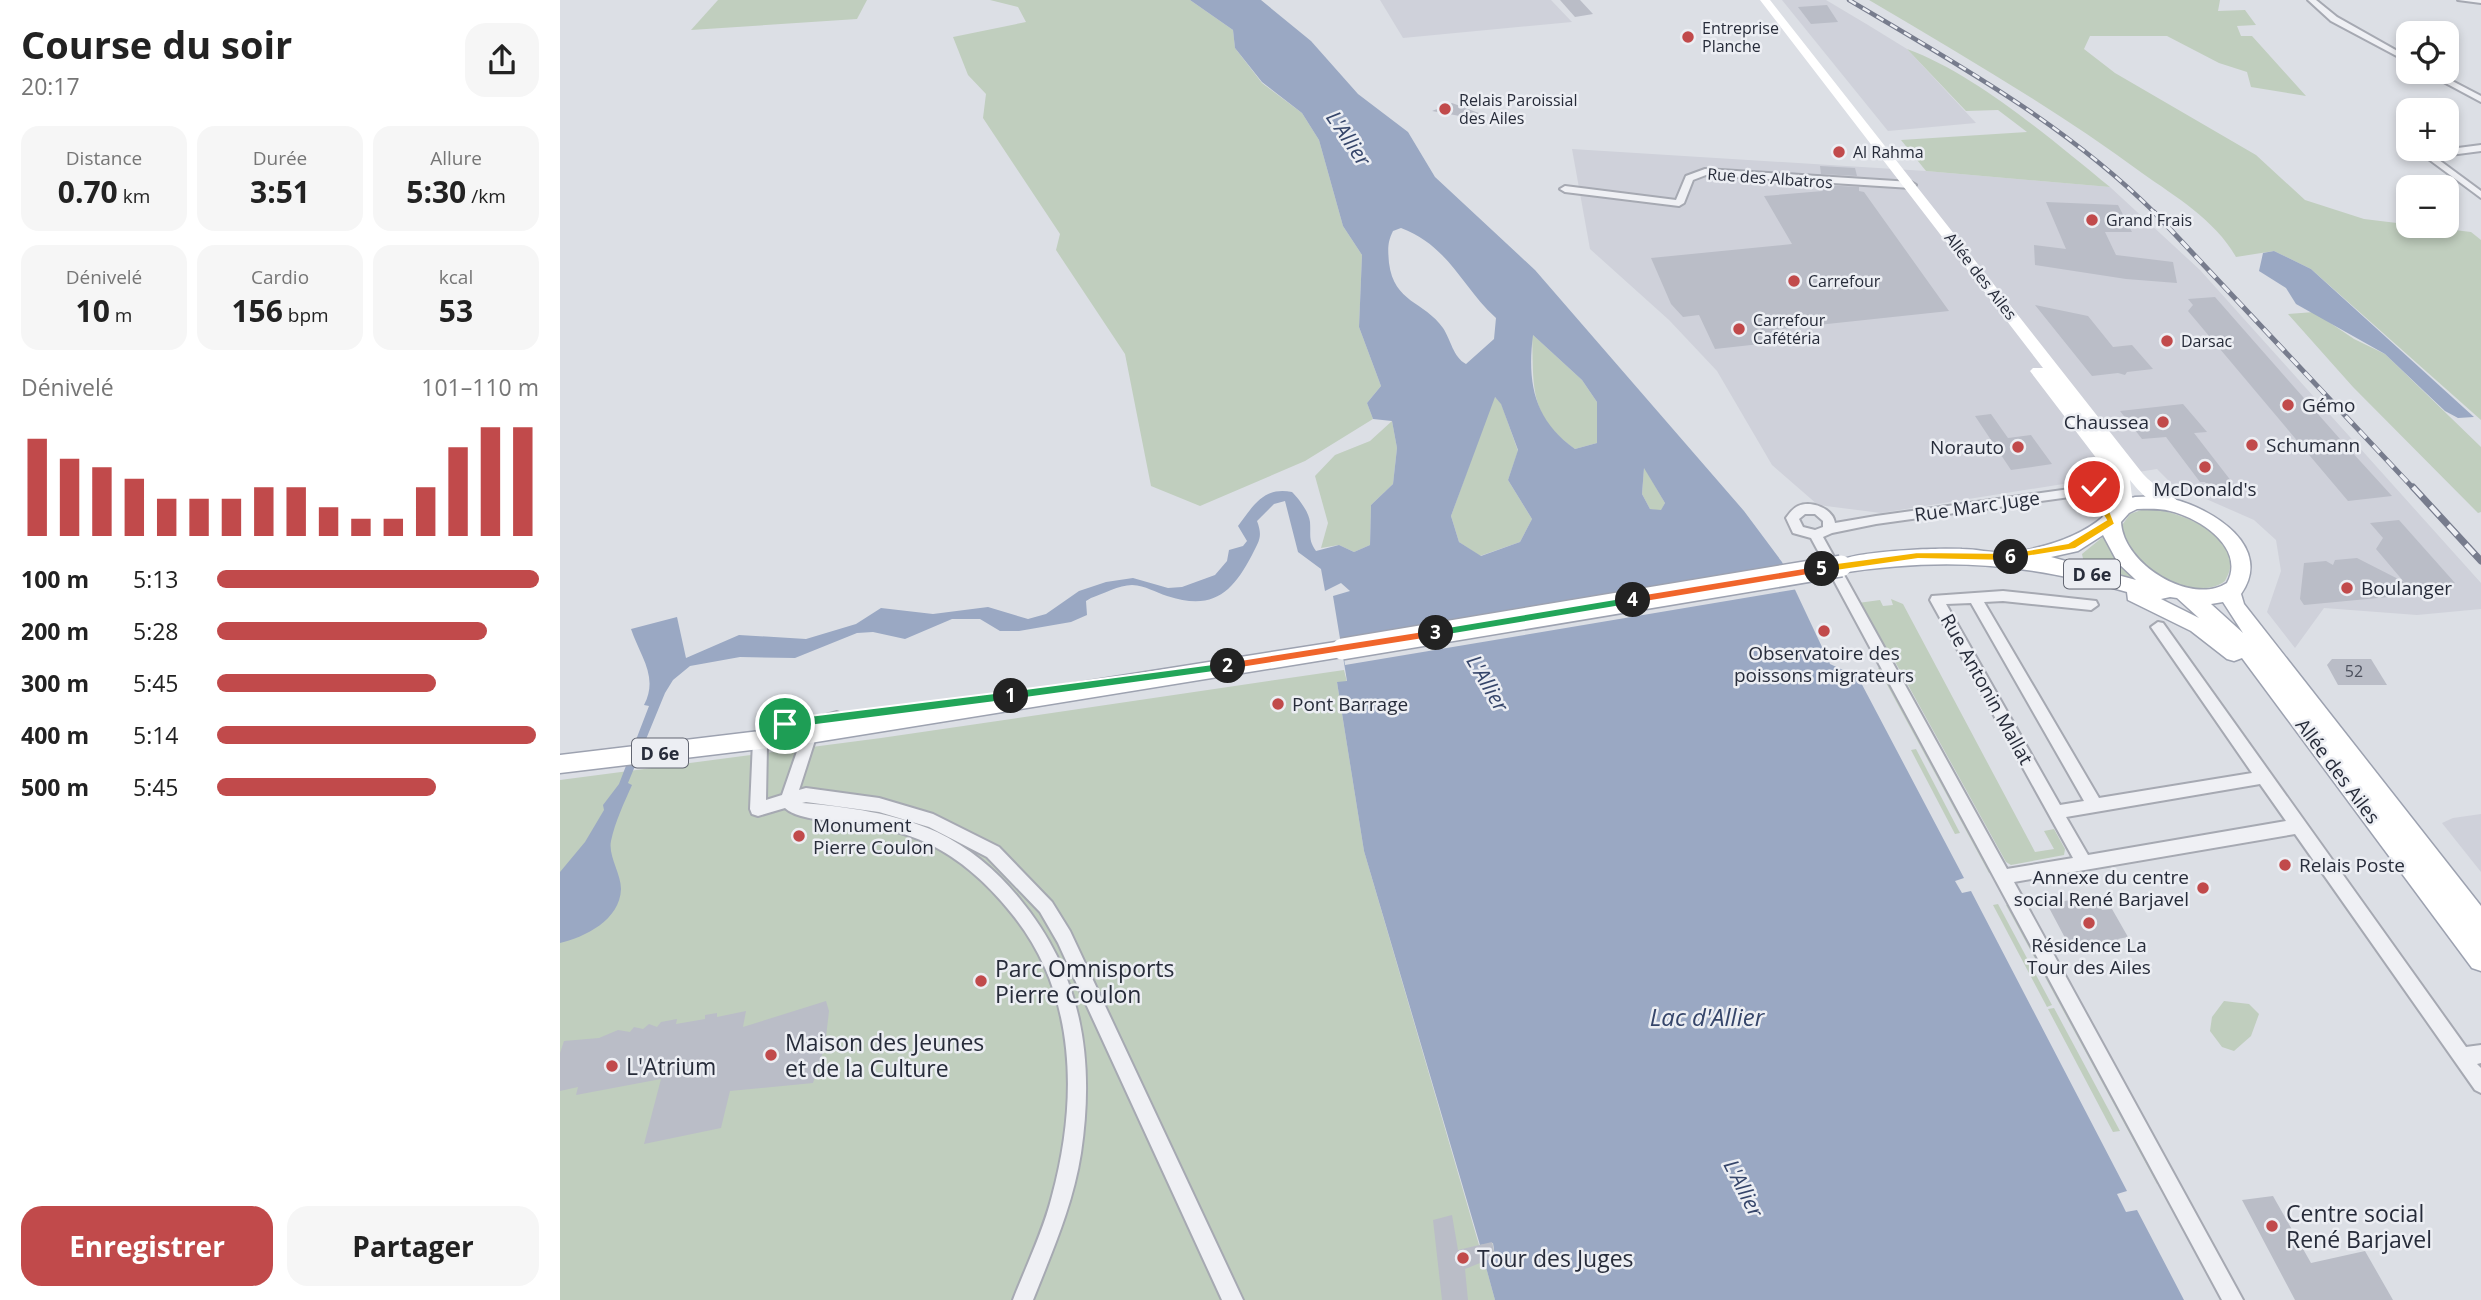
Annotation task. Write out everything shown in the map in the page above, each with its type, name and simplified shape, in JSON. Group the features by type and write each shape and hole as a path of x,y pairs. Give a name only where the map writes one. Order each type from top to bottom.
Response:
{"main road":[{"name":"Allée des Ailes","path":"1756,0 2137,478 2148,491 2171,504"},
{"name":"Allée des Ailes","path":"1765,0 1798,41 2105,461 2121,479 2123,497 2119,513"},
{"path":"2171,504 2202,516 2234,544 2242,563 2241,574 2230,592 2218,596 2183,594 2153,581 2123,557 2111,531 2119,513 2171,504"},
{"name":"D 6e","path":"2002,558 2071,547 2119,513"},
{"name":"D 6e","path":"560,764 761,741 837,718 1138,680 1841,566 1918,556 2002,558 2079,570 2143,590 2183,594"},
{"path":"2002,558 2087,577 2146,600 2198,626 2241,658 2292,711"},
{"name":"Allée des Ailes","path":"2230,592 2234,606 2481,925"},
{"name":"Allée des Ailes","path":"2183,594 2230,632 2263,668 2292,711 2481,960"},
{"name":"D 6e","path":"560,755 998,706 1138,680"}],"street":[{"path":"2312,0 2334,19 2396,53"},
{"path":"2462,0 2481,1"},
{"path":"2452,84 2481,99"},
{"path":"2481,148 2427,155 2481,195"},
{"name":"Rue des Albatros","path":"1565,189 1679,203 1689,178 1704,172 1903,185"},
{"path":"2105,461 2105,482 2085,490 2104,508 2119,513"},
{"name":"Rue Marc Juge","path":"1828,522 1876,520 2085,490"},
{"path":"1807,508 1828,522 1816,535 1803,533 1794,526 1793,514 1807,508"},
{"path":"1816,535 2233,1300"},
{"name":"Rue Antonin Mallat","path":"2084,863 1937,600 1975,597 2091,605"},
{"name":"Rue Antonin Mallat","path":"1975,597 2095,805"},
{"path":"2158,627 2299,826 2472,1056 2479,1078"},
{"path":"788,801 796,729"},
{"path":"761,741 758,809 806,795 844,799 905,811 933,821 993,852 1046,907 1082,973 1233,1300"},
{"path":"2056,812 2264,777"},
{"path":"788,801 797,809 870,818 895,824 942,843 978,865 1029,918 1063,980 1077,1037 1077,1110 1062,1196 1023,1300"},
{"path":"2002,877 2299,826"}],"shaded area":[{"path":"1380,0 1551,0 1572,22 1403,38"},
{"path":"1782,0 1826,0 1907,49 1976,123 1888,131"},
{"path":"1572,149 1926,171 2110,187 2200,270 2481,583 2481,609 2417,615 2324,608 2295,648 2267,612 2281,571 2276,540 2254,520 2172,484 2157,469 1881,513 1818,505 1772,465 1717,371 1669,320 1590,249"},
{"path":"2481,814 2481,872 2442,823 2453,818"}],"green space":[{"path":"718,0 867,0 857,19 691,30"},
{"path":"990,0 1190,0 1233,30 1235,48 1262,83 1302,113 1319,140 1343,226 1362,255 1359,327 1381,386 1367,403 1373,419 1305,461 1200,506 1151,486 1125,354 1056,250 1060,234 983,118 986,94 968,75 953,37 1026,22 1018,7"},
{"path":"1869,0 2220,0 2218,11 2245,10 2256,25 2237,26 2241,36 2252,36 2306,96 2251,87 2247,72 2219,63 2167,36 2090,36 2084,49 2115,73 2256,155 2305,200 2364,219 2396,223 2396,238 2459,238 2459,231 2471,232 2481,240 2481,420 2311,269 2274,251 2236,257 2217,232 2194,210 2109,149 2008,83"},
{"path":"1907,49 1960,74 1986,91 2110,187 1926,171 1901,140 2027,132 1998,110 1966,111"},
{"path":"2314,312 2354,339 2385,354 2481,447 2481,512 2478,513 2353,387 2288,314"},
{"path":"1532,334 1582,380 1597,402 1597,443 1575,449 1560,436 1541,412 1534,385"},
{"path":"1494,396 1501,403 1518,451 1508,480 1532,519 1520,542 1480,556 1459,542 1451,516"},
{"path":"1392,421 1397,448 1393,484 1371,505 1370,545 1354,552 1339,545 1321,548 1328,523 1315,476 1335,455 1370,441"},
{"path":"1644,467 1665,503 1661,511 1650,509 1642,494"},
{"path":"2144,509 2158,510 2191,520 2220,539 2228,551 2231,566 2225,581 2204,588 2177,585 2141,567 2131,556 2120,528 2130,514"},
{"path":"2104,536 2119,562 2148,583 2092,568 2084,563 2082,554"},
{"path":"1891,599 1903,604 2035,852 2054,849 2044,831 2054,829 2065,849 2064,855 2011,865 2006,862 1893,658 1889,658 1858,603 1880,600 1883,606 1893,605"},
{"path":"1882,667 1994,872 1989,873 1878,668"},
{"name":"Parc Omnisports Pierre Coulon","path":"1344,670 1347,682 1337,682 1364,851 1479,1245 1492,1242 1495,1257 1484,1260 1495,1300 560,1300 560,780 881,738"},
{"path":"1916,749 1960,833 1955,834 1911,750"},
{"path":"1998,904 2052,1005 2047,1007 1993,905"},
{"path":"2011,904 2162,1183 2157,1184 2006,905"},
{"path":"2224,1001 2249,1004 2259,1014 2251,1036 2234,1051 2222,1047 2210,1031 2212,1017"},
{"path":"2054,1008 2120,1131 2113,1132 2048,1009"}],"water":[{"name":"Lac d'Allier","path":"1190,0 1261,0 1311,41 1358,94 1408,132 1435,177 1535,270 1744,511 1782,562 1830,664 1858,677 1964,878 1955,881 1962,893 1971,891 2127,1191 2117,1194 2126,1212 2137,1210 2184,1300 1495,1300 1484,1260 1495,1257 1493,1243 1480,1245 1364,851 1337,682 1347,681 1333,596 1350,591 1341,583 1325,591 1321,569 1298,552 1285,501 1274,504 1257,521 1260,531 1257,546 1237,580 1209,600 1183,600 1127,585 1086,601 1087,615 1071,622 1019,631 1000,631 980,619 952,619 905,639 873,632 857,633 795,658 740,657 690,666 673,680 665,693 628,783 632,785 611,841 611,853 621,889 615,910 590,931 560,943 560,872 585,842 604,810 603,805 619,784 649,706 644,705 650,685 649,676 631,629 677,617 686,658 739,635 806,639 856,624 881,608 933,614 988,607 1028,619 1046,614 1079,591 1106,582 1133,578 1168,588 1182,587 1215,575 1227,561 1229,550 1243,546 1247,541 1238,526 1249,511 1260,499 1282,491 1292,492 1306,510 1311,540 1316,551 1339,545 1354,552 1370,545 1371,505 1393,484 1397,448 1392,421 1373,419 1367,403 1381,386 1359,327 1362,255 1343,226 1319,140 1302,113 1262,82 1235,48 1233,30","holes":["1401,228 1431,245 1496,318 1494,339 1466,364 1458,357 1443,328 1397,286 1389,258 1389,243 1393,231","1533,335 1582,380 1597,402 1597,443 1575,449 1550,426 1536,399 1531,352","1495,397 1501,404 1518,450 1508,480 1532,519 1520,542 1481,556 1459,542 1451,516","1644,468 1665,503 1661,510 1650,509 1642,494"]},
{"path":"2274,251 2311,269 2474,417 2458,418 2445,411 2385,354 2296,304 2286,288 2259,271 2263,253"}],"pier":[{"path":"1787,565 1798,589 1345,665 1341,638"}],"building":[{"path":"1560,0 1580,0 1593,14 1575,17"},
{"path":"1827,5 1838,22 1811,24 1798,7"},
{"name":"Relais Paroissial des Ailes","path":"1452,103 1484,115 1482,120 1432,111"},
{"path":"1820,166 1855,168 1857,176 1821,174"},
{"name":"Carrefour","path":"1822,185 1859,187 1859,191 1864,192 1949,311 1772,330 1778,342 1715,349 1699,315 1683,317 1671,304 1651,258 1792,244 1764,196 1823,191"},
{"path":"2046,202 2118,205 2132,232 2105,232 2116,255 2173,262 2177,283 2126,279 2035,265 2034,245 2066,249"},
{"path":"2215,297 2392,496 2348,501 2188,311 2193,305 2188,299"},
{"path":"2035,305 2088,316 2113,347 2132,345 2153,369 2127,372 2125,375 2118,373 2092,376"},
{"path":"2183,404 2207,432 2194,433 2235,486 2209,488 2205,482 2200,482 2166,437 2142,439 2120,411"},
{"name":"Norauto","path":"1991,414 2008,438 2031,435 2052,464 2011,470 1975,416"},
{"path":"2399,520 2455,583 2394,589 2399,596 2304,605 2300,599 2304,563 2326,561 2333,565 2335,560 2357,558 2404,582 2376,549 2383,538 2370,523"},
{"path":"2332,659 2371,659 2387,685 2338,685 2327,665"},
{"name":"Résidence La Tour des Ailes","path":"2094,896 2102,910 2112,909 2128,937 2118,939 2120,943 2072,951 2047,904"},
{"path":"826,1001 829,1011 825,1046 813,1083 730,1091 721,1128 644,1144 661,1079 576,1095 578,1087 560,1091 560,1053 564,1041 599,1038 618,1030 630,1032 634,1027 643,1029 649,1024 657,1027 661,1022 677,1019 676,1024 705,1019 705,1015 717,1013 717,1017 746,1011 743,1027"},
{"name":"Centre social René Barjavel","path":"2273,1196 2311,1263 2365,1251 2393,1300 2295,1300 2242,1200"},
{"name":"Tour des Juges","path":"1452,1215 1458,1250 1492,1242 1495,1257 1465,1269 1468,1300 1442,1300 1433,1220"}],"railway":[{"path":"1849,0 1970,72 2048,124 2086,152 2155,213"},
{"path":"2155,213 2414,489"},
{"path":"2413,487 2481,561"}],"place":[{"name":"Entreprise Planche","path":"1688,37"},
{"name":"Relais Paroissial des Ailes","path":"1445,109"},
{"name":"Al Rahma","path":"1839,152"},
{"name":"Grand Frais","path":"2092,220"},
{"name":"Carrefour","path":"1794,281"},
{"name":"Carrefour Cafétéria","path":"1739,329"},
{"name":"Darsac","path":"2167,341"},
{"name":"Gémo","path":"2288,405"},
{"name":"Chaussea","path":"2163,422"},
{"name":"Schumann","path":"2252,445"},
{"name":"Norauto","path":"2018,447"},
{"name":"McDonald's","path":"2205,467"},
{"name":"Boulanger","path":"2347,588"},
{"name":"Observatoire des poissons migrateurs","path":"1824,631"},
{"name":"Pont Barrage","path":"1278,704"},
{"name":"Monument Pierre Coulon","path":"799,836"},
{"name":"Relais Poste","path":"2285,865"},
{"name":"Annexe du centre social René Barjavel","path":"2203,888"},
{"name":"Résidence La Tour des Ailes","path":"2089,923"},
{"name":"Parc Omnisports Pierre Coulon","path":"981,981"},
{"name":"Maison des Jeunes et de la Culture","path":"771,1055"},
{"name":"L'Atrium","path":"612,1066"},
{"name":"Centre social René Barjavel","path":"2272,1226"},
{"name":"Tour des Juges","path":"1463,1258"}],"route":[{"path":"785,724 1138,680 1880,559 1918,556 2002,558 2042,554 2071,547 2112,520 2104,508 2079,492 2094,487"}],"water label":[{"name":"L'Allier","path":"1349,138"},
{"name":"L'Allier","path":"1488,683"},
{"name":"L'Allier","path":"1744,1188"}]}
